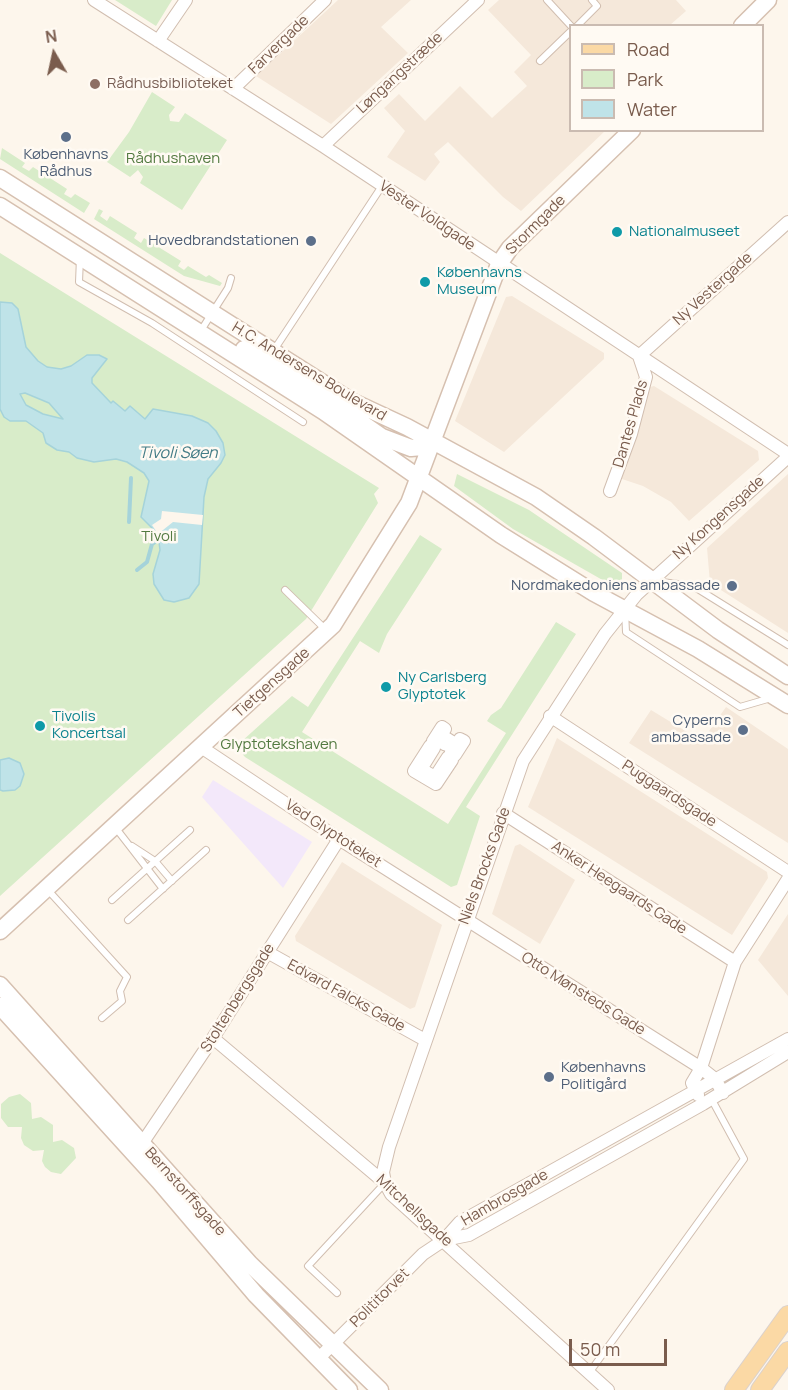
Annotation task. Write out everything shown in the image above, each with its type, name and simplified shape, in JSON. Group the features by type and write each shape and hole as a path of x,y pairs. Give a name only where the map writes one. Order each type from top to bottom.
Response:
{"main road":[{"path":"734,1390 788,1316"},
{"path":"760,1390 788,1351"}],"street":[{"name":"Vester Voldgade","path":"94,0 323,146 788,456"},
{"path":"158,41 186,0"},
{"name":"Farvergade","path":"233,89 325,0"},
{"name":"Løngangstræde","path":"323,146 478,0"},
{"path":"744,24 768,0"},
{"name":"Stormgade","path":"432,440 499,264 510,248 630,132"},
{"name":"H.C. Andersens Boulevard","path":"0,177 212,313 323,411 419,480 501,535 625,609 669,632 781,701"},
{"path":"0,206 200,332 267,361"},
{"name":"Ny Vestergade","path":"639,356 788,222"},
{"name":"Dantes Plads","path":"610,491 623,459 646,377 639,356"},
{"name":"H.C. Andersens Boulevard","path":"267,361 432,440 536,497 718,630 788,676"},
{"name":"Tietgensgade","path":"0,931 328,632 407,508 432,440"},
{"name":"Ny Kongensgade","path":"651,580 788,456"},
{"name":"Niels Brocks Gade","path":"385,1184 384,1161 465,920 523,761 550,716 625,609 651,580"},
{"path":"781,701 788,715"},
{"name":"Puggaardsgade","path":"550,716 788,872"},
{"path":"433,744 421,769 435,777 448,757 452,760 436,784 414,771 433,744"},
{"name":"Ved Glyptoteket","path":"201,747 465,920"},
{"name":"Anker Heegaards Gade","path":"503,813 735,963"},
{"name":"Stoltenbergsgade","path":"138,1149 213,1038 339,839"},
{"path":"712,1099 696,1091 692,1083 701,1068 735,963 788,879"},
{"name":"Otto Mønsteds Gade","path":"465,920 701,1068 715,1080 712,1099"},
{"name":"Edvard Falcks Gade","path":"267,952 425,1040"},
{"name":"Bernstorffsgade","path":"0,985 138,1149 256,1295 349,1390"},
{"name":"Bernstorffsgade","path":"0,1006 250,1264 380,1390"},
{"name":"Mitchellsgade","path":"213,1038 385,1184 391,1194 608,1390"},
{"name":"Hambrosgade","path":"444,1240 460,1222 788,1039"},
{"name":"Hambrosgade","path":"444,1240 469,1235 712,1099 788,1052"},
{"name":"Polititorvet","path":"318,1359 423,1254 444,1240"}],"lane":[{"path":"547,0 569,24"},
{"path":"579,24 597,6 592,0"},
{"path":"540,61 569,33"},
{"path":"267,361 382,186"},
{"path":"80,256 79,282 152,323 303,422"},
{"path":"200,332 228,288 231,278"},
{"path":"152,323 161,307"},
{"name":"H.C. Andersens Boulevard","path":"651,580 693,586 788,645"},
{"path":"285,590 328,632"},
{"path":"625,609 626,633 740,707 781,701"},
{"path":"115,826 131,845 145,870 163,889"},
{"path":"112,900 190,830"},
{"path":"131,845 155,861 172,881"},
{"path":"128,920 206,850"},
{"path":"47,888 127,977 120,991 122,1001 102,1018"},
{"path":"589,1373 744,1159 712,1099"},
{"path":"337,1293 308,1266 385,1184"}],"shaded area":[{"path":"338,0 411,0 381,27 408,53 331,124 256,76"},
{"path":"499,0 676,0 686,11 671,24 569,24 569,132 604,132 521,211 503,197 448,142 434,154 440,162 425,181 387,157 405,131 384,108 399,94 425,121 460,86 492,118 527,86 514,72 531,55 488,10"},
{"path":"512,296 604,353 604,359 504,452 455,421 506,297"},
{"path":"654,386 758,451 759,460 689,521 671,502 643,486 619,478 646,388"},
{"path":"788,474 788,633 710,583 707,548"},
{"path":"726,707 788,749 788,843 629,743 651,710 702,741"},
{"path":"557,738 767,872 768,878 732,935 528,807"},
{"path":"213,780 312,842 283,888 202,797"},
{"path":"520,844 575,880 540,944 492,914 515,846"},
{"path":"342,862 442,925 415,1007 410,1009 296,941 295,936"},
{"path":"788,914 788,996 758,960"}],"green space":[{"path":"115,0 172,0 156,26"},
{"name":"Rådhushaven","path":"152,92 175,107 169,115 170,121 179,122 185,113 227,140 182,210 140,183 143,177 138,170 130,177 107,162 129,132"},
{"path":"2,148 25,163 22,167 29,171 33,167 67,189 64,194 71,198 75,194 90,203 84,213 0,159"},
{"path":"99,209 103,211 100,216 107,221 110,216 137,233 134,238 141,243 144,238 181,261 178,266 184,270 188,266 222,283 220,286 184,276 94,219"},
{"name":"Tivoli","path":"0,253 379,488 374,494 378,503 306,619 0,896"},
{"path":"457,474 529,510 622,573 622,583 613,586 513,529 454,486"},
{"name":"Glyptotekshaven","path":"420,535 442,549 387,634 379,653 360,641 302,732 448,824 506,733 487,721 491,715 501,708 556,622 576,634 466,807 480,816 457,885 451,887 245,757 238,749 242,741 292,696 308,707"},
{"path":"20,1094 31,1103 32,1119 41,1117 53,1125 53,1142 62,1140 74,1148 76,1158 61,1174 51,1172 45,1167 42,1161 44,1150 33,1151 24,1145 21,1138 22,1127 8,1127 1,1118 1,1104 9,1097"}],"water":[{"name":"Tivoli Søen","path":"0,302 12,303 18,309 26,347 38,361 47,367 61,369 71,366 87,355 99,355 107,359 92,378 92,383 111,403 113,401 125,411 130,406 145,419 153,409 192,416 208,423 216,431 223,443 225,455 208,479 204,497 199,584 189,598 174,602 164,600 154,584 153,574 160,550 158,534 141,517 149,481 144,473 127,462 116,459 94,462 57,450 46,443 43,433 26,421 10,421 4,417 0,409","holes":["25,393 49,403 63,419 43,414 26,405 20,394"]},
{"path":"9,758 20,763 24,774 20,786 15,790 3,791 0,790 0,760"}],"pier":[{"path":"162,511 203,515 202,525 173,522 158,534 152,525 161,519"}],"waterway":[{"path":"129,522 131,478"},
{"path":"137,570 147,562 152,544 159,539"}],"place":[{"name":"Rådhusbiblioteket","path":"95,84"},
{"name":"Københavns Rådhus","path":"66,137"},
{"name":"Nationalmuseet","path":"617,232"},
{"name":"Hovedbrandstationen","path":"311,241"},
{"name":"Københavns Museum","path":"425,282"},
{"name":"Nordmakedoniens ambassade","path":"732,586"},
{"name":"Ny Carlsberg Glyptotek","path":"386,687"},
{"name":"Tivolis Koncertsal","path":"40,726"},
{"name":"Cyperns ambassade","path":"743,730"},
{"name":"Københavns Politigård","path":"549,1077"}]}
